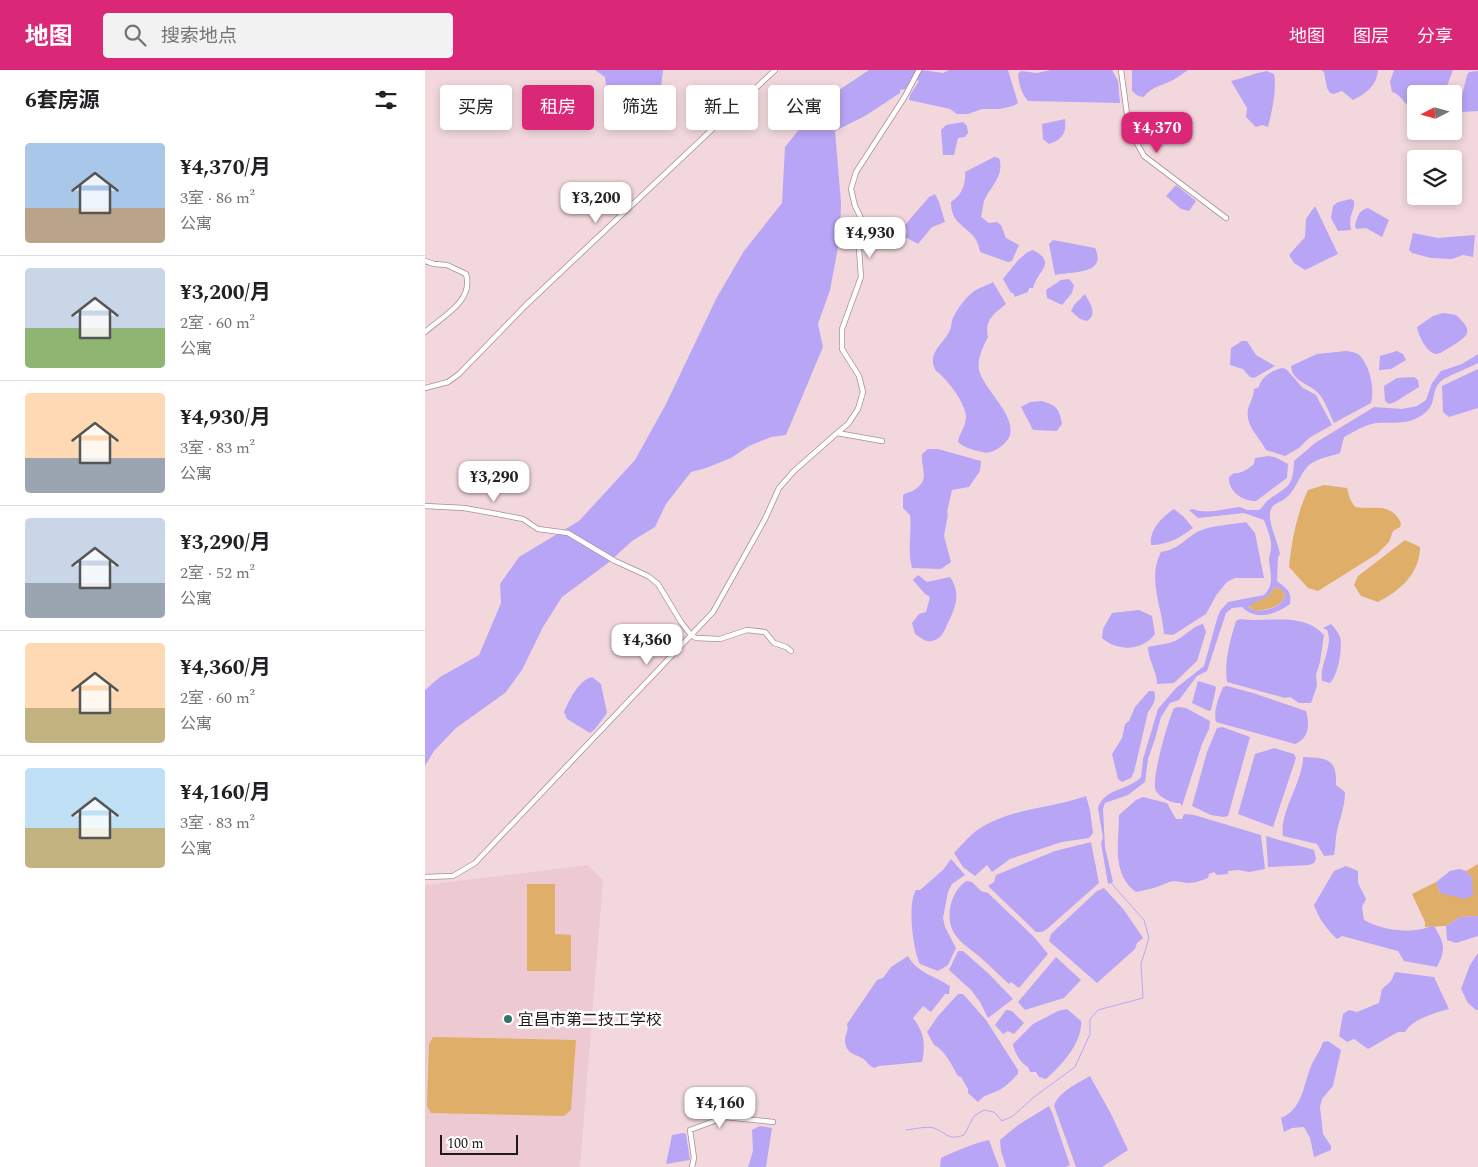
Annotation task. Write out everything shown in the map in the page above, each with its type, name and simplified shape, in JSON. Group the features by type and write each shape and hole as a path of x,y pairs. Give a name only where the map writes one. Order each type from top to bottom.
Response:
{"street":[{"path":"425,388 448,382 459,374 526,305 775,70"},
{"path":"425,877 453,876 475,863 713,612 745,557 779,488 793,471 848,424 858,409 863,392 859,376 843,349 842,329 861,277 859,249 863,222 855,206 851,188 856,172 904,98 919,70"},
{"path":"1121,70 1129,130 1144,156 1226,218"},
{"path":"425,260 457,268 466,274 469,284 466,296 425,332"},
{"path":"837,433 882,441"},
{"path":"425,506 464,508 499,514 523,519 538,529 568,534 615,561 648,576 658,584 691,635 696,638 720,639 747,630 765,632 774,643 791,651"},
{"path":"692,1167 694,1158 690,1130 725,1117 773,1122"}],"shaded area":[{"path":"595,70 663,70 661,85 606,85 605,77"},
{"path":"869,70 922,70 943,73 949,70 1008,70 1018,103 1000,109 982,109 968,114 957,114 950,109 909,100 919,81 913,79 906,89 900,90 900,93 865,116 840,128 840,89"},
{"path":"1051,70 1112,70 1118,81 1120,103 1028,101 1021,88 1018,74 1021,71 1037,73"},
{"path":"1132,70 1188,70 1175,79 1150,90 1144,97 1138,96 1132,91"},
{"path":"1321,70 1378,70 1373,85 1353,100 1342,91 1334,94 1330,93 1327,88 1324,72"},
{"path":"1394,70 1453,70 1447,85 1407,85 1407,105 1398,95 1392,92 1390,82"},
{"path":"1267,71 1274,74 1275,87 1272,107 1268,127 1262,125 1256,127 1246,117 1247,108 1231,81"},
{"path":"1478,71 1478,111 1463,112 1463,92 1469,72"},
{"path":"1065,119 1064,132 1060,138 1049,144 1043,139 1042,124"},
{"path":"963,122 967,126 968,133 965,137 958,138 954,155 943,155 941,130 946,125"},
{"path":"799,130 837,130 835,131 841,202 840,237 830,290 818,324 823,347 786,435 771,437 749,446 731,458 691,472 666,504 655,527 632,541 608,563 562,597 543,627 522,670 505,693 456,728 434,751 425,766 425,690 440,677 479,655 501,603 500,584 519,557 579,521 635,460 666,404 717,297 744,251 782,203 785,147"},
{"path":"994,157 999,158 999,175 984,201 981,217 989,223 997,222 1001,225 1006,238 1019,245 1012,261 1008,262 980,252 974,237 959,223 952,211 951,202 963,189 965,172"},
{"path":"1176,185 1196,201 1189,211 1181,209 1166,196"},
{"path":"935,194 945,222 932,227 918,244 905,237 907,232 905,225 929,197"},
{"path":"1351,199 1354,201 1354,205 1350,220 1351,230 1338,231 1331,218 1333,206 1338,202"},
{"path":"1315,206 1338,254 1305,270 1294,263 1289,255 1305,237 1306,219"},
{"path":"1368,208 1389,220 1382,237 1366,228 1356,229 1355,225 1359,214 1362,210"},
{"path":"1413,233 1438,238 1475,235 1473,257 1463,255 1452,259 1431,258 1412,253 1409,250"},
{"path":"1053,240 1095,248 1098,257 1096,263 1086,270 1055,275 1049,244"},
{"path":"1033,250 1044,259 1044,268 1033,288 1029,288 1028,292 1015,297 1003,279 1021,258"},
{"path":"1069,279 1074,285 1072,293 1062,305 1047,298 1046,290 1061,280"},
{"path":"993,282 1006,304 994,314 987,326 988,337 982,349 979,370 1009,420 1011,429 1008,439 1000,447 991,452 984,453 972,450 958,442 966,421 965,412 957,394 935,370 933,357 948,334 953,318 962,303 975,290"},
{"path":"1085,294 1093,312 1087,321 1080,319 1071,311"},
{"path":"1443,313 1456,315 1466,326 1467,334 1443,352 1436,354 1426,347 1417,327 1433,316"},
{"path":"1242,341 1247,341 1256,355 1275,366 1254,378 1250,377 1243,369 1230,365 1231,348"},
{"path":"1346,351 1358,354 1364,361 1371,379 1372,398 1371,403 1334,423 1321,397 1294,375 1291,366 1317,354"},
{"path":"1397,351 1403,354 1406,360 1391,369 1379,370 1380,356"},
{"path":"1478,354 1478,363 1440,382 1435,391 1432,405 1425,413 1414,420 1368,425 1344,437 1340,453 1311,463 1289,495 1272,507 1270,513 1271,523 1280,554 1278,557 1277,581 1288,591 1290,604 1266,615 1253,614 1242,607 1232,608 1226,613 1207,671 1197,676 1179,700 1170,703 1161,717 1148,759 1145,782 1128,795 1105,803 1103,809 1105,847 1113,882 1108,884 1101,843 1103,838 1098,808 1101,801 1111,793 1136,782 1141,777 1143,759 1158,709 1176,688 1204,666 1220,611 1228,602 1264,595 1271,583 1269,560 1271,541 1264,520 1244,513 1198,518 1189,510 1210,511 1240,507 1247,510 1259,510 1267,501 1287,486 1292,477 1294,461 1315,443 1374,407 1402,409 1417,406 1426,400 1432,383 1441,371 1462,364","holes":["1275,587 1281,589 1285,594 1284,599 1277,606 1254,611 1248,606 1268,596"]},
{"path":"1282,368 1286,369 1303,388 1316,395 1332,425 1309,438 1299,448 1285,456 1266,450 1251,426 1248,415 1254,389 1259,387 1262,380 1268,374"},
{"path":"1478,369 1478,408 1449,417 1443,412 1442,386"},
{"path":"1414,377 1418,380 1419,387 1395,402 1389,404 1385,401 1384,386 1397,378"},
{"path":"1042,401 1057,408 1060,414 1062,424 1057,431 1033,430 1021,407 1030,402"},
{"path":"928,449 938,449 981,461 980,471 969,487 952,490 944,536 951,562 941,569 912,568 910,555 910,515 903,508 903,495 915,489 923,480 922,454"},
{"path":"1275,457 1288,464 1287,478 1256,501 1241,497 1233,491 1229,477 1234,473 1242,472 1249,468 1254,464 1255,458"},
{"path":"1324,485 1347,488 1350,499 1355,507 1382,508 1392,512 1401,523 1400,527 1393,531 1389,542 1377,554 1318,591 1308,588 1289,567 1295,528 1308,490"},
{"path":"1174,509 1193,528 1174,540 1163,544 1151,545 1152,534 1157,524"},
{"path":"1246,522 1255,533 1264,578 1235,578 1227,582 1217,594 1206,614 1173,635 1164,634 1155,582 1157,562 1161,552 1173,549 1204,529"},
{"path":"1405,540 1420,547 1417,565 1413,573 1401,587 1378,602 1361,596 1354,585 1358,576"},
{"path":"918,575 927,582 950,577 956,589 955,607 946,628 940,637 932,641 925,640 915,634 912,623 919,614 926,612 930,597 913,580"},
{"path":"1275,587 1281,589 1285,594 1284,599 1277,605 1268,609 1254,611 1248,605 1268,596"},
{"path":"1139,610 1152,616 1155,634 1150,640 1130,648 1115,646 1102,638 1103,629 1112,613"},
{"path":"1240,619 1296,620 1316,628 1324,635 1316,675 1317,686 1311,703 1299,703 1290,697 1285,698 1227,682 1228,651 1236,621"},
{"path":"1203,624 1206,632 1197,661 1174,683 1157,684 1148,647 1175,641"},
{"path":"1331,624 1340,637 1341,647 1337,668 1330,683 1322,681 1322,675 1329,642 1327,630 1323,628"},
{"path":"592,677 601,684 607,713 590,733 567,719 564,712 579,686"},
{"path":"1198,681 1215,686 1216,688 1211,710 1209,711 1192,703"},
{"path":"1227,686 1306,711 1308,726 1306,735 1295,744 1216,722 1217,704 1223,687"},
{"path":"1149,691 1154,691 1155,700 1148,712 1134,772 1131,778 1122,782 1118,779 1112,754 1122,738 1125,724 1129,721 1135,707"},
{"path":"1174,708 1186,708 1210,721 1209,729 1202,744 1182,806 1180,803 1161,797 1155,788 1156,771 1168,724"},
{"path":"1222,727 1250,737 1228,816 1224,817 1211,815 1192,806 1207,752 1217,728"},
{"path":"1274,748 1294,754 1296,758 1273,827 1238,814 1255,754"},
{"path":"1303,757 1329,761 1335,769 1336,785 1345,792 1336,834 1334,855 1324,856 1317,844 1283,836 1284,817 1299,777"},
{"path":"1086,796 1093,833 1089,838 1062,842 1010,859 992,872 987,865 975,876 963,867 954,853 976,831 988,823 1015,813"},
{"path":"1143,797 1167,803 1176,819 1182,819 1184,814 1194,815 1261,835 1265,869 1249,872 1239,870 1228,871 1228,874 1217,875 1214,872 1209,874 1208,878 1197,882 1171,881 1136,892 1128,884 1120,867 1118,857 1119,815 1136,800"},
{"path":"1266,836 1314,850 1316,859 1314,863 1309,865 1268,867"},
{"path":"1091,842 1099,883 1042,932 1036,932 988,886 994,882 996,875 1055,851"},
{"path":"951,859 965,875 952,884 948,892 943,918 945,927 956,948 948,965 938,971 920,964 917,957 911,916 913,897 916,890 920,890 943,870"},
{"path":"1478,864 1478,916 1460,917 1446,926 1425,927 1425,922 1412,894 1436,882 1440,893 1472,878 1466,871"},
{"name":"宜昌市第二技工学校","path":"588,865 603,880 580,1167 425,1167 425,885"},
{"path":"1346,866 1358,871 1358,883 1366,899 1362,907 1364,920 1395,930 1417,930 1434,926 1443,947 1442,956 1437,967 1404,961 1398,951 1342,936 1337,939 1330,932 1320,919 1314,905 1334,871"},
{"path":"1459,869 1466,871 1472,878 1473,895 1465,899 1440,893 1436,882 1450,871"},
{"path":"966,881 972,882 981,891 988,893 1035,938 1048,954 1019,988 1011,982 1009,984 962,943 953,930 949,915 952,899 960,886"},
{"path":"527,884 555,884 555,934 571,935 571,971 527,971"},
{"path":"1104,888 1124,910 1143,938 1137,943 1135,949 1097,983 1049,941 1051,934 1097,891"},
{"path":"1478,916 1478,936 1456,943 1447,940 1446,926 1460,917"},
{"path":"958,951 963,951 1013,999 988,1018 971,990 949,970"},
{"path":"1478,953 1478,1010 1476,1010 1468,1003 1461,989 1470,965"},
{"path":"908,956 921,970 950,986 949,994 945,994 931,1012 923,1006 913,1018 920,1028 923,1039 922,1062 874,1068 862,1058 848,1051 845,1040 848,1029 847,1024 877,980 883,978 891,967"},
{"path":"1056,957 1081,980 1064,998 1025,1010 1018,1002"},
{"path":"1395,972 1434,977 1449,1009 1424,1017 1413,1023 1405,1032 1398,1032 1368,1049 1354,1039 1347,1042 1339,1036 1343,1014 1349,1010 1357,1012 1379,1003 1382,989 1391,981"},
{"path":"958,994 963,994 986,1020 1018,1070 1018,1074 1005,1087 978,1102 968,1093 968,1089 961,1077 958,1076 945,1054 934,1045 927,1032 938,1016"},
{"path":"1067,1009 1081,1021 1081,1029 1075,1045 1046,1079 1039,1077 1036,1072 1030,1072 1028,1067 1020,1061 1013,1044 1033,1024 1058,1011"},
{"path":"1006,1010 1012,1011 1024,1023 1014,1034 1008,1031 1003,1034 995,1025"},
{"path":"433,1037 576,1040 571,1110 564,1116 431,1113 427,1106 429,1044"},
{"path":"1328,1041 1341,1050 1333,1086 1322,1099 1320,1107 1323,1134 1331,1146 1331,1150 1314,1157 1310,1138 1304,1127 1292,1128 1284,1132 1281,1118 1295,1108 1310,1068 1323,1042"},
{"path":"1090,1076 1128,1150 1102,1167 1076,1167 1054,1106 1064,1092"},
{"path":"1049,1106 1070,1165 1066,1167 1006,1167 1000,1140 1018,1125"},
{"path":"760,1126 772,1128 766,1167 748,1167 753,1151 752,1130"},
{"path":"686,1134 690,1160 666,1164 672,1135"},
{"path":"989,1140 999,1167 940,1167 941,1158 971,1145"}],"waterway":[{"path":"906,1130 931,1127 948,1136 959,1137 964,1135 974,1116 984,1110 994,1112 1002,1121 1013,1116 1034,1097 1075,1067 1090,1034 1090,1019 1098,1010 1143,998 1141,964 1149,938 1144,920 1111,883"}],"place":[{"name":"宜昌市第二技工学校","path":"508,1019"}]}
